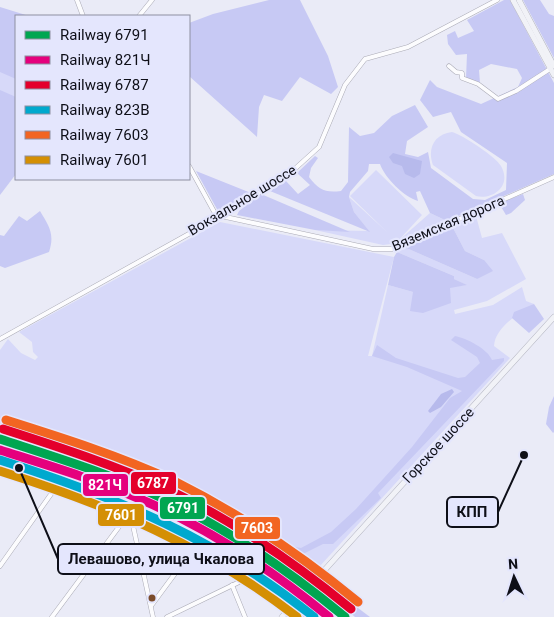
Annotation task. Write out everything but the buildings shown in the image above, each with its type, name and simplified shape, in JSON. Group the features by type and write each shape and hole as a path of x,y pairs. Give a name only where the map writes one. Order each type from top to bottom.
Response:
{"main road":[{"path":"513,0 552,67"},
{"path":"518,0 552,67 554,75"},
{"name":"Горское шоссе","path":"282,617 554,317"}],"street":[{"path":"77,0 83,15"},
{"path":"141,15 152,0"},
{"name":"Вокзальное шоссе","path":"0,339 219,217 288,175 319,147 345,85 358,65 365,59 408,47 497,0"},
{"path":"449,66 462,74 462,78 478,84 498,99 516,91 552,67"},
{"path":"190,168 219,217"},
{"name":"Вяземская дорога","path":"219,217 373,249 392,249 554,177"},
{"path":"0,460 66,473 116,493 127,503 153,617"},
{"path":"0,566 66,473"},
{"path":"127,503 146,504 205,533 264,570 167,617"},
{"path":"52,617 130,512"},
{"path":"151,606 205,533"},
{"path":"232,586 245,617"}],"shaded area":[{"path":"269,0 300,0 328,56 338,87 331,94 300,77 282,101 264,95 259,107 257,137 190,77 190,23 213,14"},
{"path":"504,0 510,0 554,83 554,174 447,221 430,213 420,191 416,192 418,201 407,196 391,181 380,164 369,164 368,171 350,192 349,197 354,212 370,232 270,191 286,181 298,194 310,185 297,173 315,156 318,158 311,168 309,177 323,190 341,191 348,182 349,127 360,136 374,133 392,116 415,105 428,127 407,141 405,154 418,157 428,152 431,168 473,199 485,200 506,190 507,163 461,132 451,112 433,117 420,100 430,80 437,87 481,104 518,87 522,78 517,69 491,64 479,70 480,83 466,78 467,54 456,55 448,44 447,35 455,31 458,38 474,31 467,20"},
{"path":"523,0 540,0 549,14 554,16 554,58"},
{"path":"0,7 26,15 15,15 15,79 0,72"},
{"path":"0,54 15,66 15,116 0,123"},
{"path":"0,90 15,97 15,175 0,195"},
{"path":"452,132 464,137 498,162 504,173 503,185 499,190 489,196 476,196 433,165 431,153 436,139"},
{"path":"393,153 422,161 420,174 414,178 405,174 402,166 393,163 389,157"},
{"path":"376,170 422,215 397,242 430,213 447,221 399,243 383,245 315,230 369,231 354,212 349,197 387,232 350,196"},
{"path":"196,171 251,193 218,211"},
{"path":"261,194 350,232 315,230 237,215 239,211"},
{"path":"523,194 525,200 511,213 506,215 500,205 502,202"},
{"path":"40,211 51,235 49,252 5,268 0,266 0,235 4,236 19,216 27,221"},
{"path":"476,216 482,238 502,233 526,279 487,301 454,310 455,314 493,305 522,287 526,301 534,304 509,321 495,339 494,346 510,358 309,578 194,508 52,450 0,435 0,350 8,339 21,353 35,360 38,357 33,352 32,342 19,332 220,222 394,257 368,356 372,356 388,285 413,292 466,285 454,279 454,276 397,252 404,247 477,279 484,260 465,251 452,226"},
{"path":"452,226 465,251 484,260 493,271 477,279 404,247"},
{"path":"397,252 454,276 454,279 467,285 450,288 451,303 423,313 410,311 413,292 388,285 394,257"},
{"path":"534,304 544,319 529,333 512,318 514,312"},
{"path":"455,336 476,345 486,352 492,360 504,358 504,361 378,493 381,498 333,544 323,544 303,554 293,555 194,499 82,451 57,445 54,442 57,439 82,446 156,473 265,525 274,539 301,548 331,532 356,509 412,447 450,398 462,391 407,367 372,356 377,345 396,358 458,378 465,377 480,363 477,357 451,340"},
{"path":"452,389 454,392 441,407 430,413 428,411 441,394"},
{"path":"554,396 553,433 546,424 549,407"},
{"path":"346,599 370,617 355,617 342,606"},
{"path":"315,602 332,617 299,617"}],"waterway":[{"path":"0,432 64,454 156,491 247,538 252,542 251,545"}],"railway":[{"path":"0,448 43,460"}],"rail line":[{"name":"7603","path":"6,420 112,455 174,481 223,507 269,536 358,602"},
{"name":"6787","path":"3,429 107,464 192,501 286,559 351,609"},
{"name":"6791","path":"0,439 103,474 144,490 188,511 258,552 345,617"},
{"name":"821Ч","path":"0,450 105,485 165,510 239,551 329,617"},
{"name":"823В","path":"0,460 85,489 164,523 240,564 314,617"},
{"name":"7601","path":"0,471 80,498 155,530 227,569 262,591 297,617"}],"place":[{"name":"КПП","path":"524,455"},
{"name":"Левашово, улица Чкалова","path":"19,468"}]}
